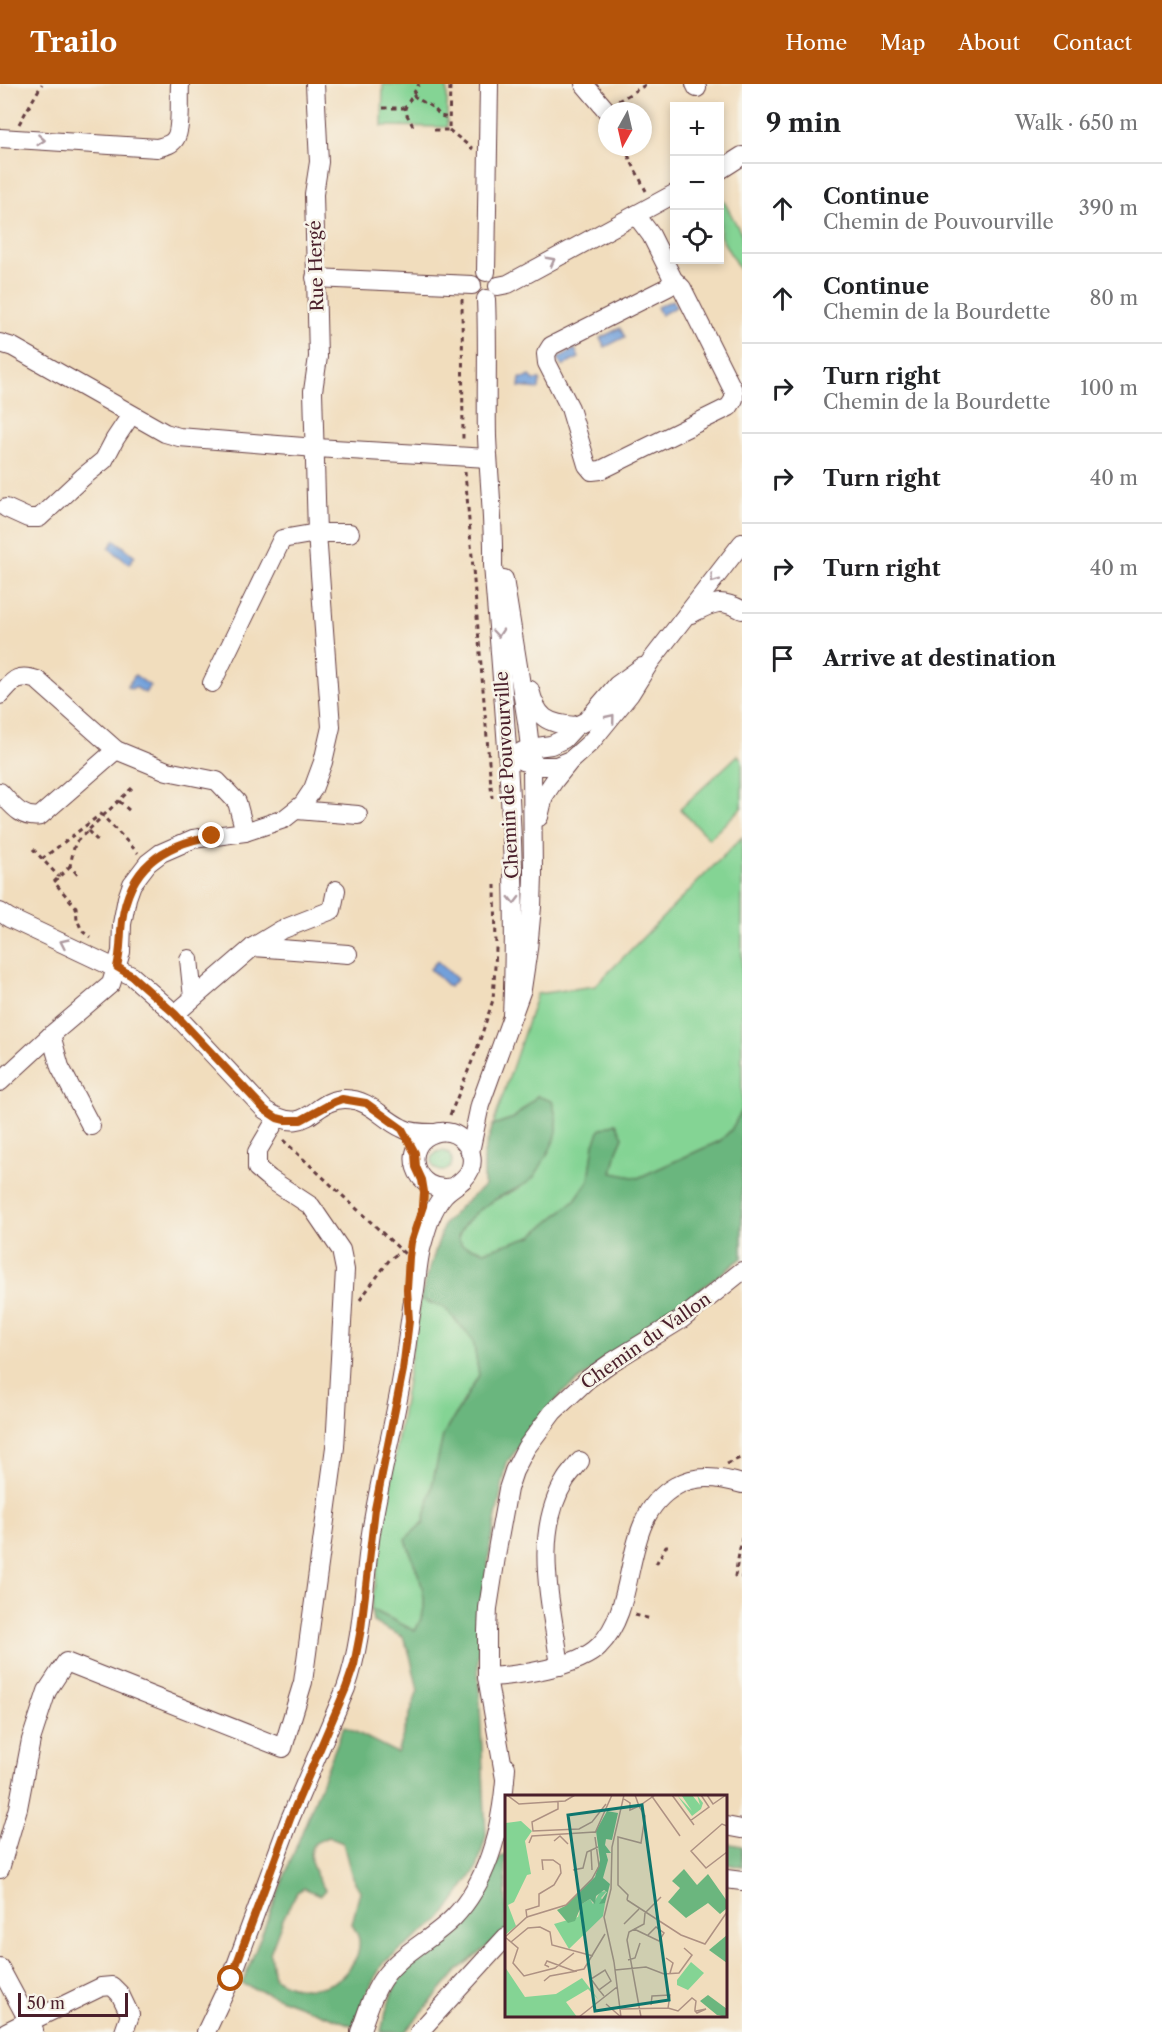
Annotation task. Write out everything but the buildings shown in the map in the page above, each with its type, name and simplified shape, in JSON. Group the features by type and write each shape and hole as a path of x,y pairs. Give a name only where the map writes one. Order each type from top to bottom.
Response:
{"street":[{"path":"7,138 158,148 167,146 176,139 178,130 180,84"},
{"name":"Rue Hergé","path":"297,810 313,789 323,762 331,727 317,533 314,391 318,357 314,194 319,162 315,84"},
{"name":"Chemin de Pouvourville","path":"489,84 488,458 493,565 508,757 514,921 512,1016"},
{"path":"584,84 599,102"},
{"path":"724,167 742,156"},
{"path":"315,278 466,285 476,275 490,285 508,284 670,197"},
{"path":"636,215 651,236 673,279 682,288 734,392 734,399 729,407 601,470 592,471 587,465 570,408 547,363 546,354 551,346 668,287 673,279"},
{"path":"0,343 13,347 165,434 316,448 488,458"},
{"path":"6,508 28,518 39,518 82,477 104,460 131,415"},
{"path":"212,683 282,539 317,533 350,533"},
{"name":"Chemin de Pouvourville","path":"206,2032 231,1979 279,1848 354,1665 361,1629 375,1509 398,1398 420,1251 434,1210 443,1196 465,1179 470,1170 472,1161 470,1152 480,1105 522,989 528,950 533,875 531,756 501,561 493,533"},
{"path":"531,756 564,739 576,726 586,721 617,685 650,662 742,543"},
{"path":"686,616 711,604 728,602 742,610"},
{"name":"Chemin de Pouvourville","path":"533,822 540,816 544,796 549,789 571,760 591,742 613,716 650,662"},
{"path":"520,674 528,680 534,708 545,718 559,725 576,726"},
{"path":"0,695 14,680 24,676 37,680 116,750 167,771 217,781 237,802 245,832"},
{"path":"0,792 21,813 30,817 40,816 116,750"},
{"path":"508,757 531,756 556,766 571,760"},
{"path":"0,1082 111,984 121,952 122,924 127,898 132,884 148,863 162,853 194,839 245,832 284,819 297,810 358,814"},
{"path":"175,1014 253,946 281,930 332,910 336,890"},
{"path":"0,912 132,976 175,1014 265,1110 277,1118 301,1120 334,1102 349,1099 366,1103 402,1129 420,1133 443,1127 459,1136 470,1152"},
{"path":"253,946 348,954"},
{"path":"189,959 193,998"},
{"path":"51,1035 60,1067 91,1125"},
{"name":"Chemin de Pouvourville","path":"409,1321 407,1289 409,1257 411,1242 423,1206 424,1192 416,1167 415,1153 422,1141 443,1127 468,1117 480,1105"},
{"path":"0,1869 18,1808 31,1740 47,1691 66,1662 283,1748 303,1682 316,1591 335,1447 346,1278 341,1250 311,1206 270,1179 258,1168 256,1152 277,1118"},
{"path":"402,1129 415,1153"},
{"path":"422,1180 433,1187 453,1186"},
{"name":"Chemin du Vallon","path":"360,2032 369,2006 384,1976 454,1916 477,1882 502,1834 507,1749 493,1677 488,1608 511,1480 526,1448 553,1412 588,1379 682,1319 742,1271"},
{"path":"560,1666 546,1564 549,1531 555,1504 566,1480 580,1461"},
{"path":"493,1677 560,1666 584,1659 610,1634 619,1612 642,1525 652,1507 665,1492 695,1478 731,1480 742,1484"},
{"path":"727,1826 742,1829"},
{"path":"727,1879 742,1881"},
{"path":"419,2032 505,1939"},
{"name":"Chemin du Vallon","path":"372,2032 398,1963"},
{"path":"0,1968 32,2027"},
{"path":"6,2032 20,2025 32,2027 101,1987 112,1986 120,1994 130,2015 124,2032"}],"path":[{"path":"7,138 16,129 42,84"},
{"path":"413,126 405,108 419,84"},
{"path":"449,130 450,84"},
{"path":"619,102 647,84"},
{"path":"413,96 431,105 440,116 450,118"},
{"path":"382,108 405,108"},
{"path":"434,130 449,130 473,149"},
{"path":"629,156 654,205"},
{"path":"466,285 464,458 493,809"},
{"path":"96,943 82,931 77,919 76,907 54,882 70,866 75,843 132,788"},
{"path":"119,801 131,813"},
{"path":"42,859 102,814 148,863"},
{"path":"88,831 98,841"},
{"path":"33,849 58,877"},
{"path":"70,866 77,874"},
{"path":"443,1127 477,1049 493,1000 496,949 495,879"},
{"path":"343,1323 390,1259 401,1251"},
{"path":"742,1537 735,1576 742,1577"},
{"path":"656,1564 666,1546 669,1546"}],"green space":[{"path":"383,84 447,84 447,127 382,126"},
{"path":"724,201 742,235 742,274 724,243"},
{"path":"738,755 742,760 742,807 709,839 680,809"},
{"path":"742,837 742,1110 731,1130 720,1141 638,1178 612,1173 623,1137 615,1123 594,1144 589,1180 575,1200 532,1236 485,1251 462,1245 458,1238 462,1229 475,1214 493,1201 520,1188 537,1096 514,1118 493,1125 537,994 595,986"},
{"path":"537,1096 552,1101 557,1124 554,1142 533,1178 471,1217 458,1237 462,1245 485,1251 532,1236 575,1200 589,1180 594,1144 600,1129 616,1123 623,1137 612,1173 638,1178 720,1141 731,1130 742,1110 742,1258 563,1392 507,1462 490,1547 478,1662 486,1836 477,1868 442,1918 383,1963 368,1991 354,2026 242,1984 344,1726 397,1753 418,1690 410,1655 403,1637 373,1622 371,1609 415,1631 418,1625 423,1613 424,1594 406,1538 424,1522 443,1436 479,1375 473,1340 445,1308 420,1299 444,1224 484,1186 484,1153 493,1125 514,1118","holes":["328,1837 343,1843 352,1877 360,1891 352,1924 359,1939 357,1955 343,1975 334,1982 315,1988 294,1987 274,1978 270,1953 282,1921 297,1892 304,1888 320,1895 325,1890 311,1861 311,1849 314,1844"]},
{"path":"442,1151 449,1154 452,1161 449,1168 442,1171 435,1168 432,1161 435,1154"},
{"path":"420,1299 445,1308 473,1340 479,1375 443,1436 424,1522 406,1538 424,1594 423,1613 415,1631 371,1609"},
{"path":"727,1843 742,1846 742,1867 727,1864"},
{"path":"505,1855 505,1933 459,1969 405,2032 381,2032 389,2002 403,1974 409,1966 462,1921 500,1857"}],"water":[{"path":"673,300 676,307 661,315 657,307"},
{"path":"620,328 625,337 605,347 600,338"},
{"path":"575,349 579,358 562,366 558,358"},
{"path":"530,376 534,380 540,380 539,389 519,387 520,378"},
{"path":"115,540 135,556 129,564 109,548"},
{"path":"135,675 150,686 145,693 135,687 131,689 127,687"},
{"path":"437,961 457,979 449,987 430,969"}],"route":[{"path":"212,836 177,845 148,863 138,875 127,898 122,924 121,952 117,967 132,976 175,1014 265,1110 277,1118 301,1120 334,1102 349,1099 366,1103 402,1129 415,1153 417,1172 422,1180 424,1192 423,1206 411,1242 407,1289 409,1321 403,1370 375,1509 361,1629 354,1665 290,1819 231,1979"}]}
